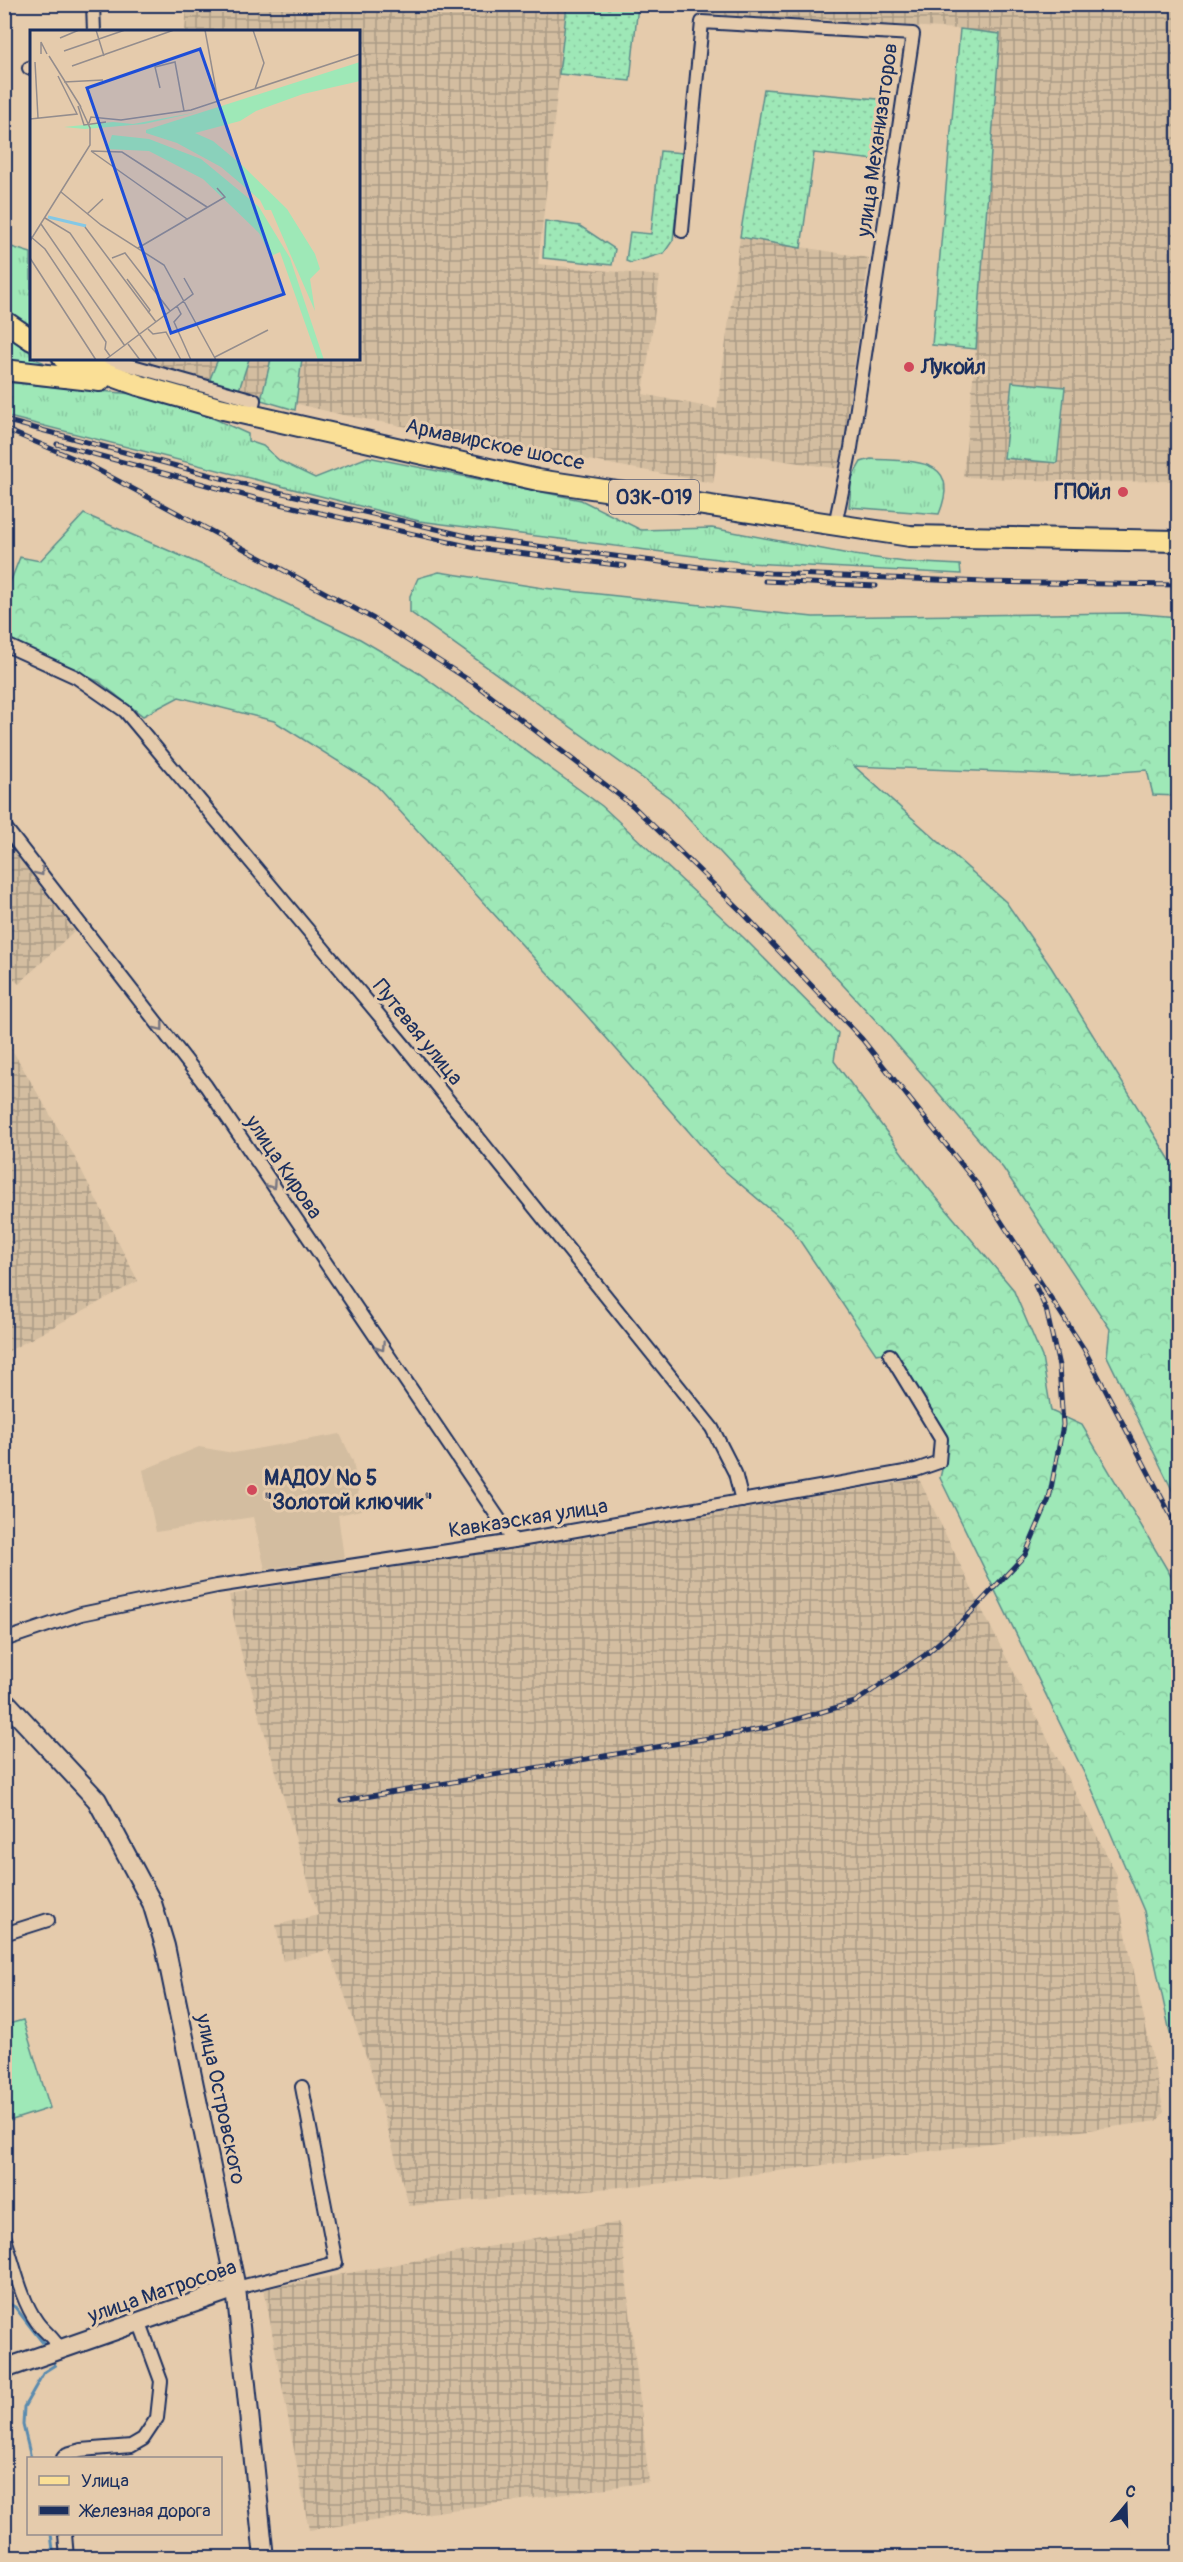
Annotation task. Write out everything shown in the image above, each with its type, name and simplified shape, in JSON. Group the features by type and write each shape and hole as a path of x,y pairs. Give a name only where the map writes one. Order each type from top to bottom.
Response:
{"main road":[{"path":"7,322 30,339"},
{"name":"Армавирское шоссе","path":"69,360 138,385 251,416 538,480 910,536 953,539 1179,541"},
{"path":"4,370 138,385"}],"street":[{"path":"93,4 94,30"},
{"name":"улица Механизаторов","path":"682,231 702,22 913,34 851,448 835,525"},
{"path":"111,360 254,400 251,416"},
{"name":"Путевая улица","path":"4,644 76,677 125,711 403,1044 712,1428 735,1473 742,1501"},
{"name":"улица Кирова","path":"4,826 206,1086 514,1541"},
{"name":"Кавказская улица","path":"4,1640 81,1614 217,1586 514,1541 916,1470 939,1462 941,1439 891,1355"},
{"name":"улица Островского","path":"4,1700 97,1800 152,1903 165,1946 184,2033 236,2289 264,2558"},
{"path":"4,1934 48,1920"},
{"name":"улица Матросова","path":"4,2369 236,2289 336,2264 302,2087"},
{"path":"4,2236 26,2302 37,2323 53,2336 53,2353"},
{"path":"64,2457 67,2454 81,2451 131,2446 143,2439 157,2418 161,2381 139,2321"},
{"path":"65,2535 67,2558"}],"shaded area":[{"path":"187,5 567,5 538,264 660,276 643,394 717,409 740,237 869,258 840,469 718,451 713,483 343,415 207,382 138,360 360,360 360,30 185,30"},
{"path":"703,5 1178,5 1178,422 1171,481 1082,482 963,477 976,349 999,34 960,29 705,15"},
{"path":"4,838 74,931 19,984 14,979 5,987"},
{"path":"4,1036 72,1152 138,1281 5,1353"},
{"name":"МАДОУ № 5 \"Золотой ключик\"","path":"340,1434 353,1461 361,1510 338,1515 344,1558 265,1569 253,1517 156,1532 143,1470 199,1447 233,1453"},
{"path":"919,1479 978,1602 1117,1875 1116,1888 1164,2112 1157,2121 733,2177 409,2206 371,2070 329,1950 283,1961 276,1925 318,1915 241,1652 229,1595 376,1567 529,1545"},
{"path":"620,2222 649,2482 309,2530 264,2289"}],"green space":[{"path":"567,5 638,5 630,81 559,74"},
{"path":"960,29 1000,34 976,349 932,345"},
{"path":"764,89 889,100 884,161 814,153 801,248 740,237"},
{"path":"660,151 683,153 673,240 664,253 631,263 626,261 630,232 651,234"},
{"path":"545,221 580,226 615,249 612,265 543,258"},
{"path":"5,245 30,253 30,328 5,309"},
{"path":"4,333 30,352 30,360 43,362 43,366 5,364"},
{"path":"218,360 249,360 238,393 208,384"},
{"path":"271,360 302,360 295,410 261,400"},
{"path":"4,382 133,394 195,410 248,434 248,441 263,446 280,461 315,478 368,457 581,500 641,530 712,528 854,555 905,562 960,565 961,574 749,563 419,521 5,416"},
{"path":"1012,382 1065,387 1057,463 1004,458"},
{"path":"871,459 916,462 939,472 944,481 945,495 939,514 849,507 852,478 861,462"},
{"path":"84,514 237,580 360,639 420,674 602,806 744,938 838,1033 834,1061 925,1184 1013,1289 1042,1357 1051,1411 1082,1425 1178,1588 1178,2098 1174,2051 1144,1911 1091,1787 940,1478 948,1444 895,1351 876,1354 790,1226 720,1167 587,1016 376,785 274,721 179,697 143,716 99,682 5,637 5,596 20,557 40,561"},
{"path":"439,572 543,588 813,617 1130,613 1178,617 1178,796 1153,795 1147,770 1073,775 854,766 1006,902 1051,967 1178,1173 1178,1502 1107,1356 1110,1329 1003,1168 880,1025 670,798 410,612 410,596 418,578"},
{"path":"23,2020 50,2108 9,2121 4,2108 5,2025"}],"waterway":[{"path":"4,2301 15,2307 47,2348"},
{"path":"31,2457 23,2425 24,2407 44,2372 55,2365 52,2359"},
{"path":"51,2535 54,2558"}],"railway":[{"path":"4,420 240,483 475,538 707,568 770,573 984,582 1178,585"},
{"path":"7,430 85,463 374,619 475,684 633,806 743,913 862,1039 977,1184 1084,1349 1178,1529"},
{"path":"57,444 258,499 476,548 625,566"},
{"path":"765,581 876,586"},
{"path":"342,1801 767,1728 855,1702 925,1655 958,1626 1025,1555 1049,1499 1063,1425 1059,1366 1046,1309 1035,1285"}],"place":[{"name":"Лукойл","path":"909,367"},
{"name":"ГПОйл","path":"1123,492"},
{"name":"МАДОУ № 5 \"Золотой ключик\"","path":"252,1490"}]}
